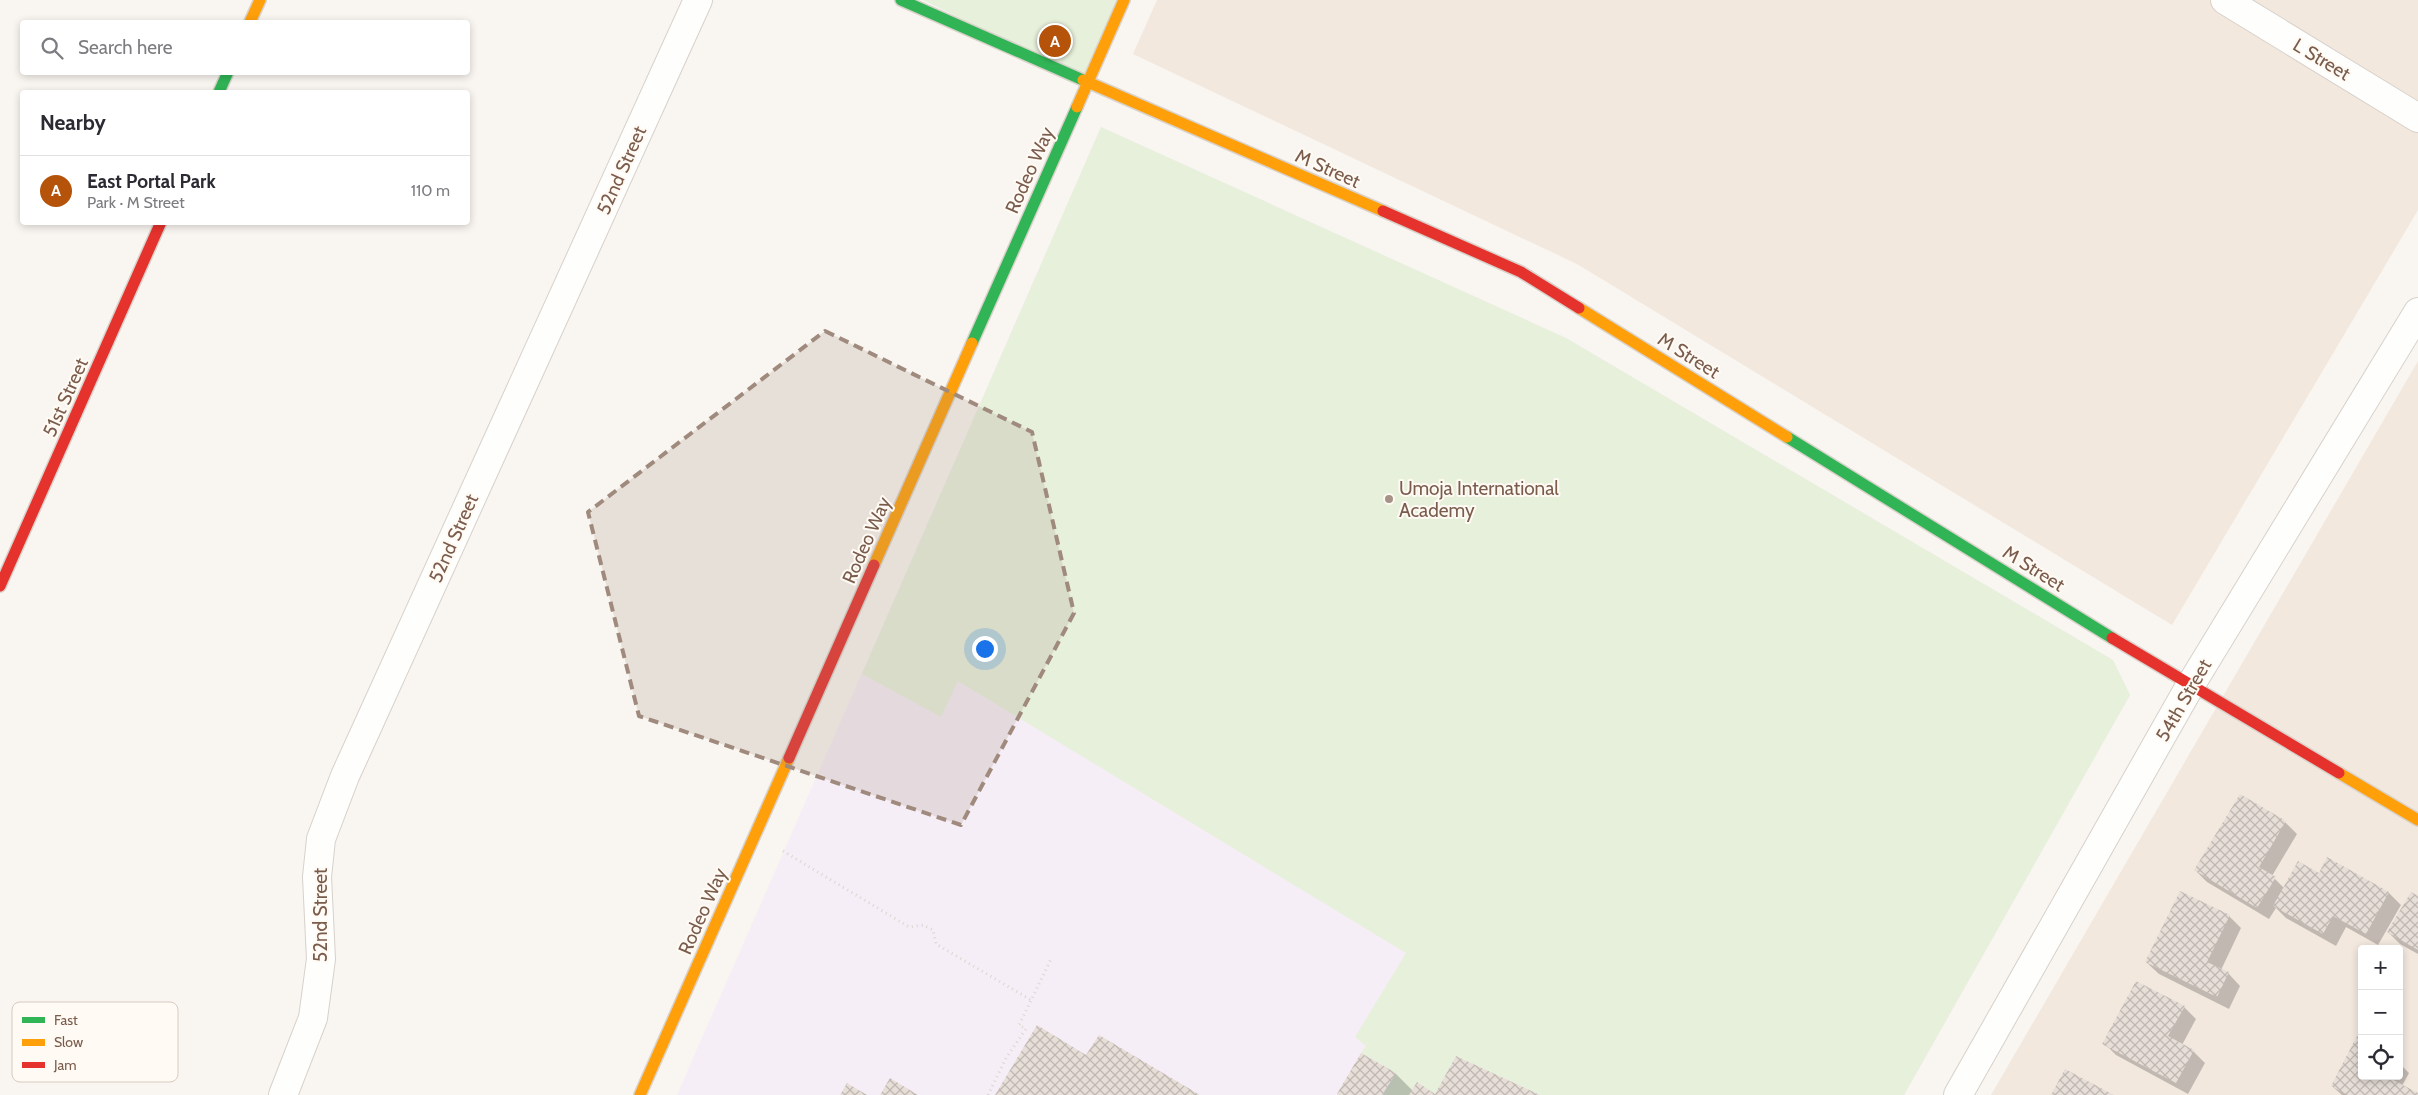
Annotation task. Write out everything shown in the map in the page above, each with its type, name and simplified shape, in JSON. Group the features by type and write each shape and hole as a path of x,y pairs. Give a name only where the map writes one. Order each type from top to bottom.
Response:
{"street":[{"path":"251,20 260,0"},
{"name":"52nd Street","path":"283,1095 313,1018 321,959 317,878 321,839 349,767 698,0"},
{"name":"M Street","path":"901,0 1521,272 2190,686 2418,820"},
{"name":"Rodeo Way","path":"640,1095 1124,0"},
{"name":"L Street","path":"2225,0 2418,118"},
{"path":"220,90 227,75"},
{"name":"51st Street","path":"0,586 160,225"},
{"name":"54th Street","path":"1958,1095 2190,686 2418,312"}],"path":[{"path":"779,848 909,927 923,926 933,930 936,944 1031,1000"},
{"path":"988,1095 1006,1058 1026,1029 1019,1025 1051,959"}],"highlighted area":[{"path":"825,331 1032,432 1074,613 961,825 639,716 588,512"}],"shaded area":[{"path":"1157,0 2418,0 2418,210 2172,625 1577,264 1133,54"},
{"name":"Umoja International Academy","path":"1101,127 1566,338 2113,660 2130,695 1904,1095 677,1095"},
{"path":"2418,361 2418,1095 1991,1095"}],"green space":[{"path":"923,0 1124,0 1087,81"},
{"name":"Umoja International Academy","path":"1101,127 1566,338 2113,660 2130,695 1904,1095 1540,1095 1456,1056 1435,1094 1417,1082 1409,1095 1383,1095 1396,1073 1361,1053 1366,1046 1355,1037 1406,953 958,681 941,717 862,674"}],"building":[{"path":"2240,794 2286,821 2259,867 2276,877 2257,908 2194,870"},
{"path":"2327,857 2389,892 2366,934 2333,916 2323,934 2273,906 2298,861 2319,873"},
{"path":"2180,891 2230,915 2207,962 2229,972 2217,997 2145,962"},
{"path":"2411,892 2418,896 2418,950 2387,932"},
{"path":"2136,981 2185,1006 2168,1036 2194,1050 2176,1083 2102,1044"},
{"path":"1037,1025 1086,1055 1099,1035 1200,1095 995,1095"},
{"path":"2357,1036 2358,1080 2394,1080 2418,1093 2418,1095 2348,1095 2331,1086"},
{"path":"1361,1053 1396,1073 1382,1095 1338,1095 1337,1094"},
{"path":"1456,1056 1540,1095 1409,1095 1417,1082 1435,1094"},
{"path":"2065,1069 2114,1095 2051,1095"},
{"path":"890,1078 918,1095 880,1095"},
{"path":"847,1083 867,1095 840,1095"}],"traffic: fast":[{"path":"901,0 1083,80"},
{"path":"220,90 227,75"},
{"path":"972,343 1077,107"},
{"path":"1787,437 2112,638"}],"traffic: slow":[{"path":"251,20 260,0"},
{"path":"1077,107 1124,0"},
{"path":"1083,80 1383,211"},
{"path":"1579,308 1787,437"},
{"path":"874,565 972,343"},
{"path":"640,1095 789,758"},
{"path":"2339,773 2418,820"}],"traffic: jam":[{"path":"1383,211 1521,272 1579,308"},
{"path":"0,586 160,225"},
{"path":"789,758 874,565"},
{"path":"2112,638 2339,773"}],"place":[{"name":"East Portal Park","path":"1055,41"},
{"name":"Umoja International Academy","path":"1389,499"}]}
